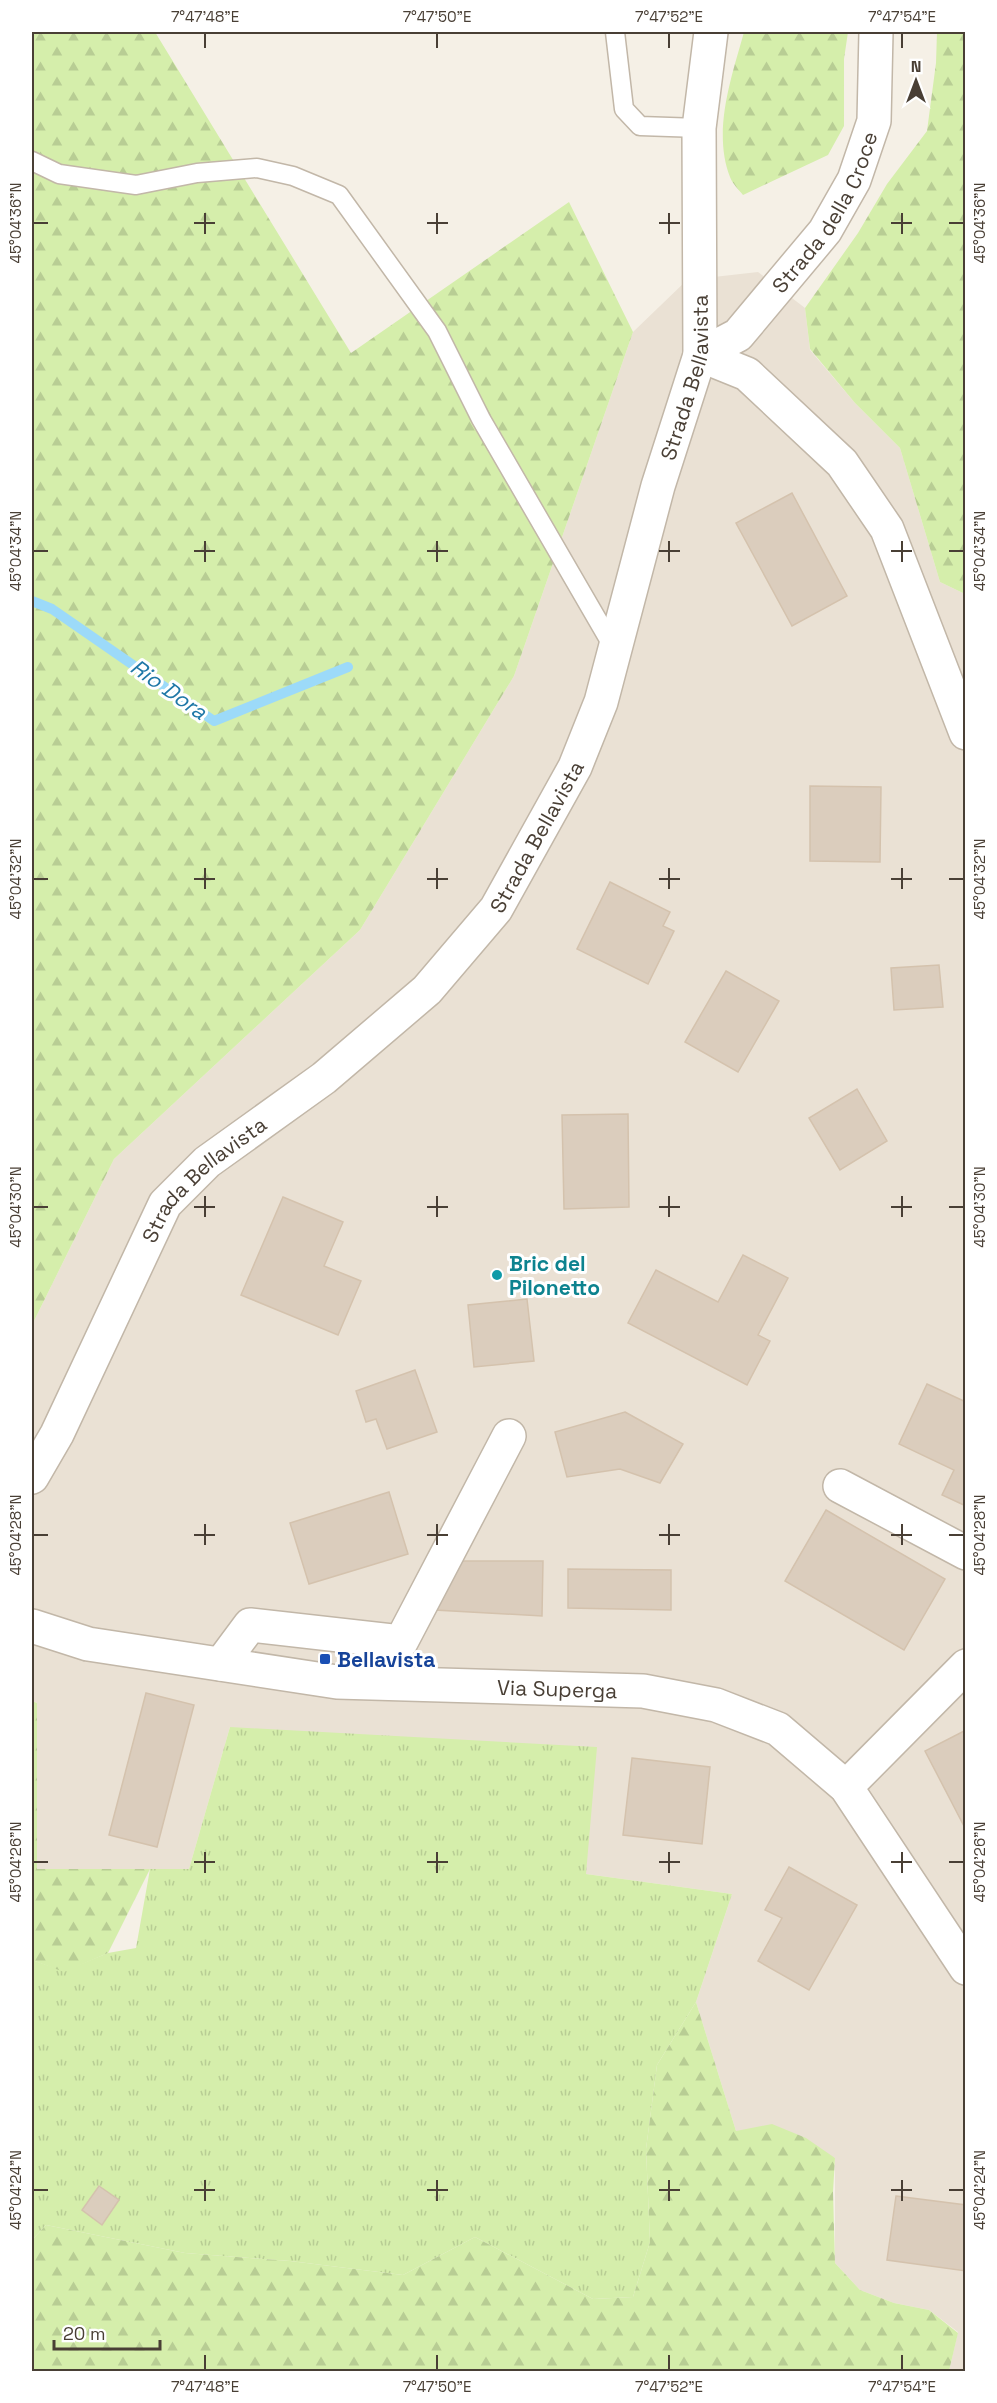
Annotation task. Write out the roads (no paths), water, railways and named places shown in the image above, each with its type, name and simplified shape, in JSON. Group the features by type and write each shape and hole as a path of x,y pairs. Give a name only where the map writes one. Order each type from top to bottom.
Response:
{"street":[{"name":"Strada Bellavista","path":"32,1478 57,1434 165,1204 207,1162 324,1078 428,990 496,909 575,767 601,702 658,486 700,355 699,128 711,32"},
{"name":"Strada della Croce","path":"700,355 738,335 825,231 854,180 874,120 876,32"},
{"path":"700,355 747,374 842,463 886,529 966,733"},
{"path":"220,1664 250,1625 401,1642 508,1436"},
{"path":"840,1486 966,1553"},
{"name":"Via Superga","path":"32,1626 88,1644 337,1682 643,1691 716,1705 778,1729 846,1787 966,1968"},
{"path":"846,1787 966,1666"}],"lane":[{"path":"615,32 624,109 640,126 699,128"},
{"path":"32,161 59,174 136,185 197,173 257,168 293,176 339,195 437,331 481,419 615,650"}],"waterway":[{"name":"Rio Dora","path":"32,601 52,609 214,721 348,667"}],"place":[{"name":"Bric del Pilonetto","path":"497,1275"},
{"name":"Bellavista","path":"325,1659"}]}
